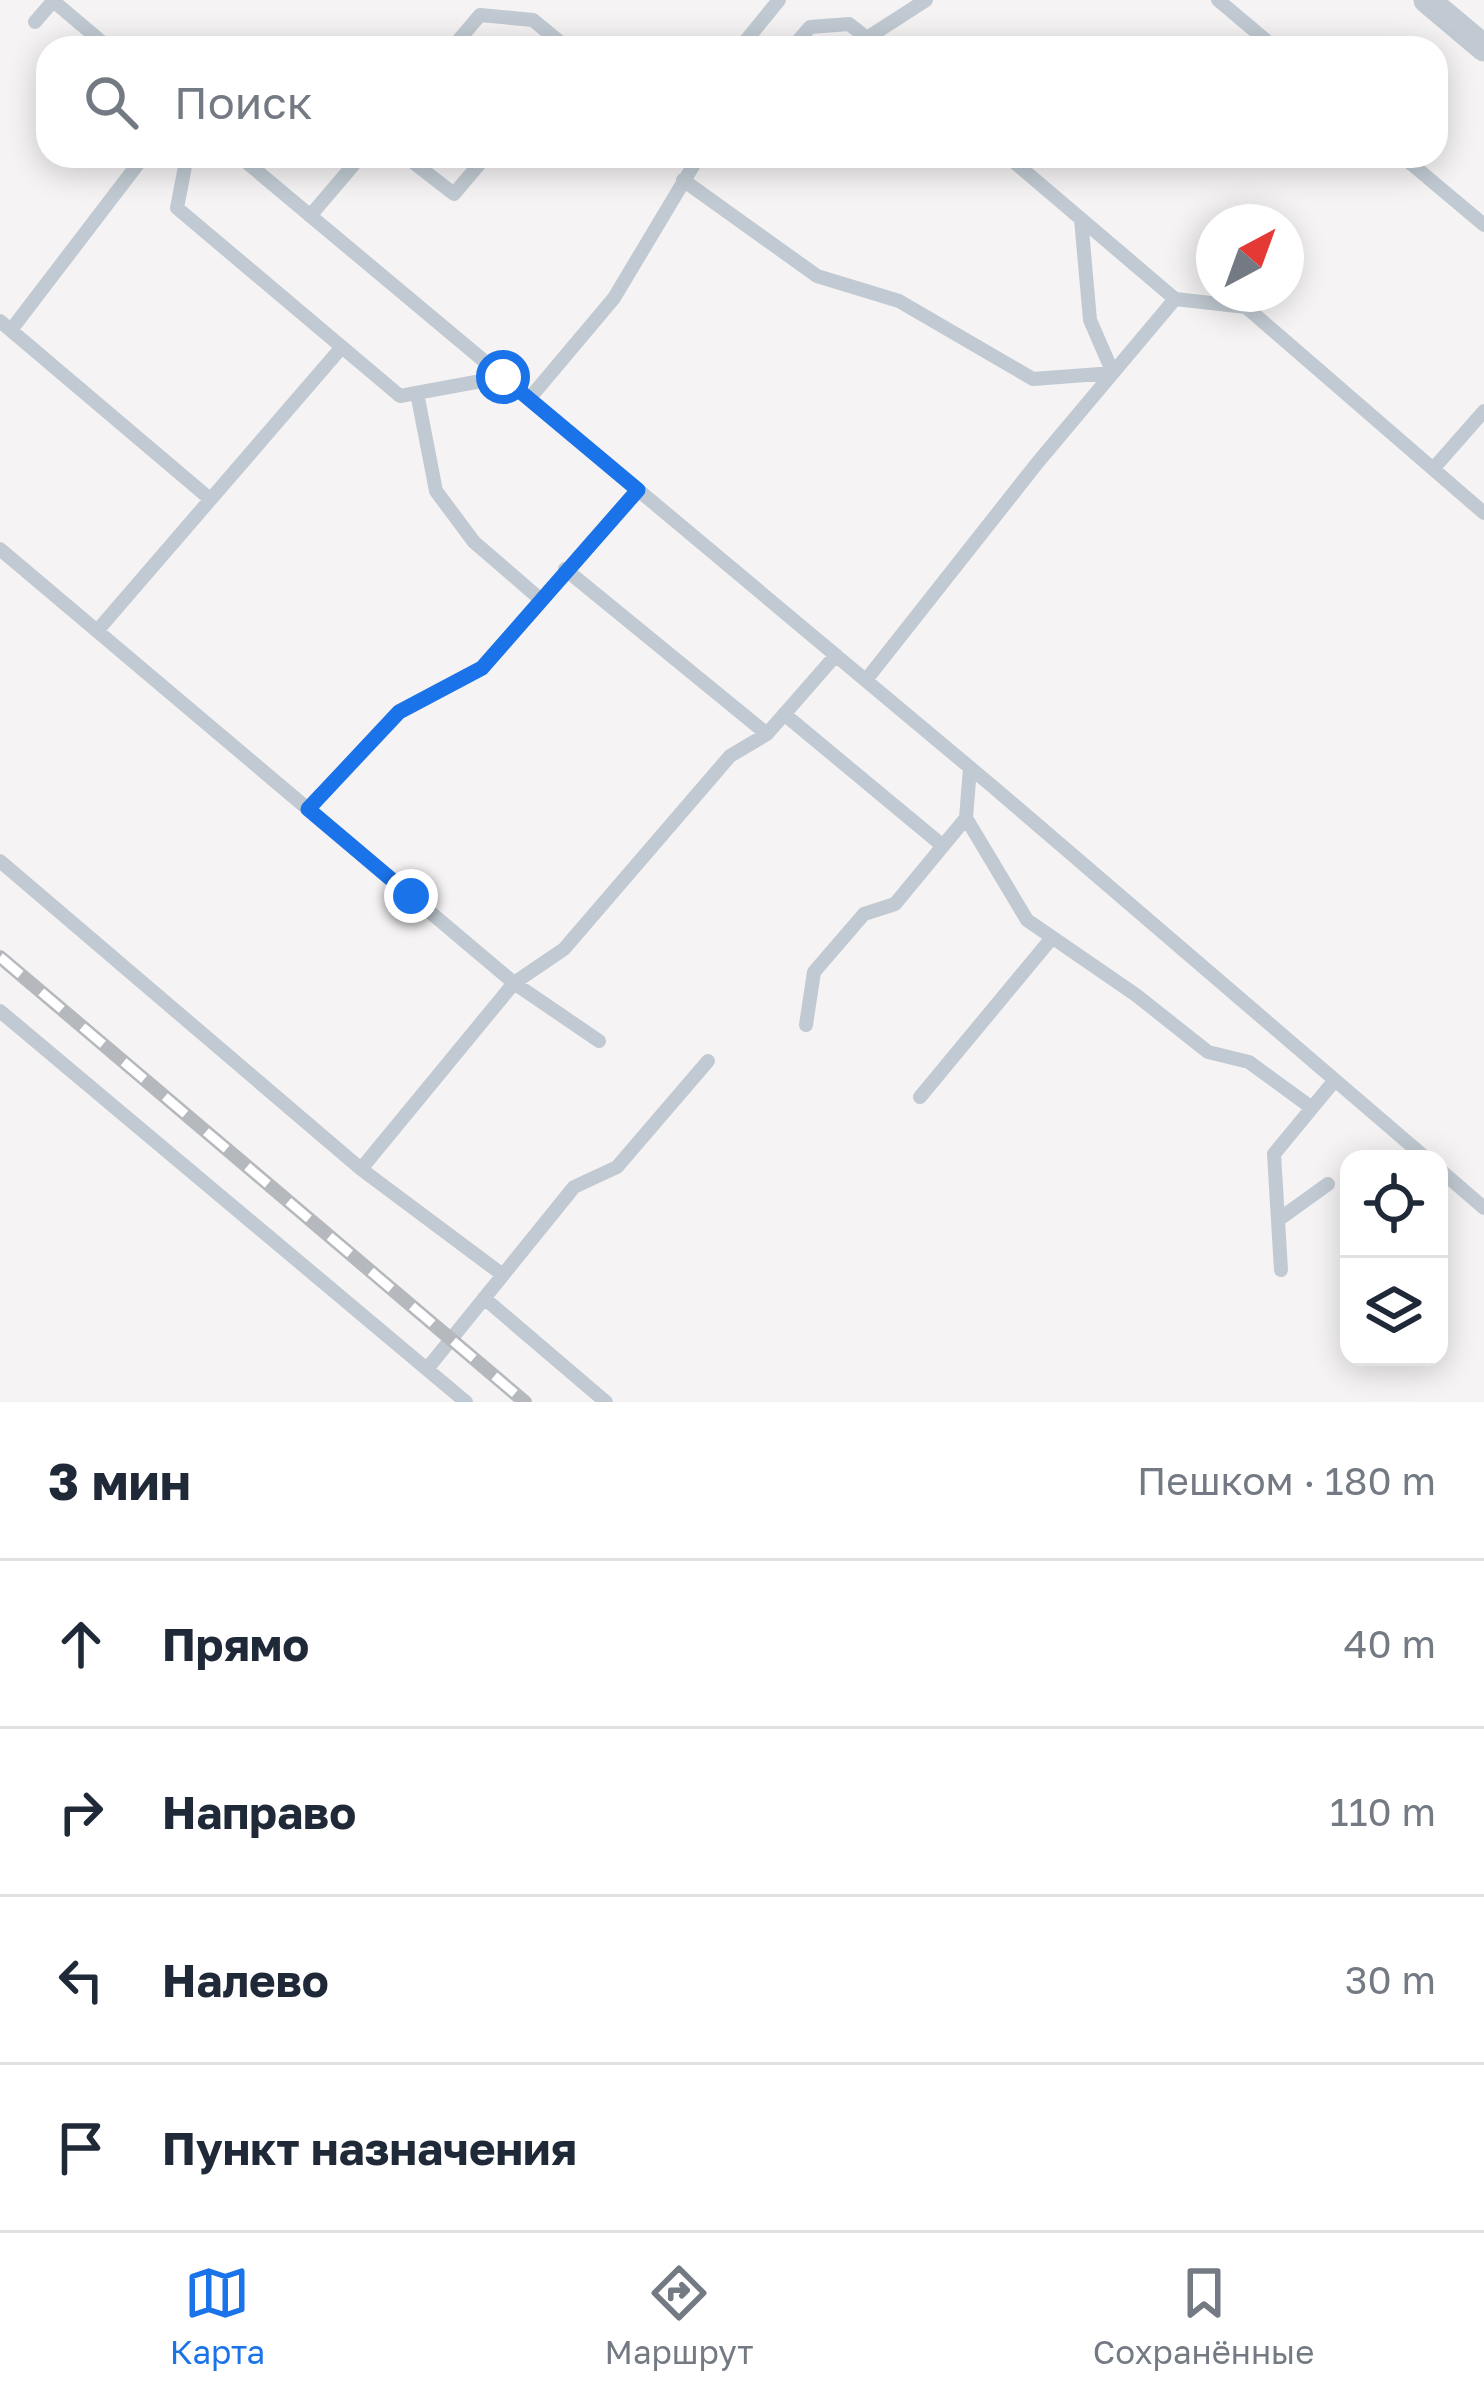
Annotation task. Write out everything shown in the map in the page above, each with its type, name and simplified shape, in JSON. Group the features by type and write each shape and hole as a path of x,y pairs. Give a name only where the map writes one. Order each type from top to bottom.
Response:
{"street":[{"path":"1427,0 1484,48"}],"lane":[{"path":"35,22 53,0 95,36"},
{"path":"750,36 779,0"},
{"path":"882,36 926,0"},
{"path":"1218,0 1261,36"},
{"path":"462,36 480,15 533,20 552,36"},
{"path":"802,36 810,27 849,24 864,36"},
{"path":"134,168 6,325 210,499"},
{"path":"185,168 177,208 400,396 503,377"},
{"path":"252,168 866,680 1417,1150"},
{"path":"310,216 351,168"},
{"path":"420,168 454,194 476,168"},
{"path":"529,399 614,298 692,168"},
{"path":"1021,168 1175,299 1246,307 1484,513"},
{"path":"1416,168 1484,225"},
{"path":"683,180 817,276 899,301 1034,380 1113,373"},
{"path":"1081,219 1090,320 1113,373"},
{"path":"866,680 1175,299"},
{"path":"97,631 342,347"},
{"path":"417,393 436,491 474,542 540,599"},
{"path":"1432,469 1484,411"},
{"path":"308,809 399,712 482,668 638,490"},
{"path":"0,549 514,983 599,1040"},
{"path":"565,569 767,734"},
{"path":"362,1168 514,983 564,949 730,755 767,734 836,655"},
{"path":"784,714 943,846"},
{"path":"806,1025 814,972 864,914 895,904 966,818 970,768"},
{"path":"966,818 1027,920 1136,994 1208,1052 1249,1062 1312,1108"},
{"path":"0,861 362,1168 503,1275"},
{"path":"920,1097 1051,940"},
{"path":"0,1011 466,1402"},
{"path":"427,1369 574,1187 617,1167 708,1061"},
{"path":"1281,1270 1274,1154 1335,1080"},
{"path":"1448,1177 1484,1208"},
{"path":"1278,1220 1328,1184"},
{"path":"484,1298 606,1402"}],"railway":[{"path":"0,957 525,1402"}],"route":[{"path":"411,896 308,809 399,712 482,668 638,490 503,377"}]}
